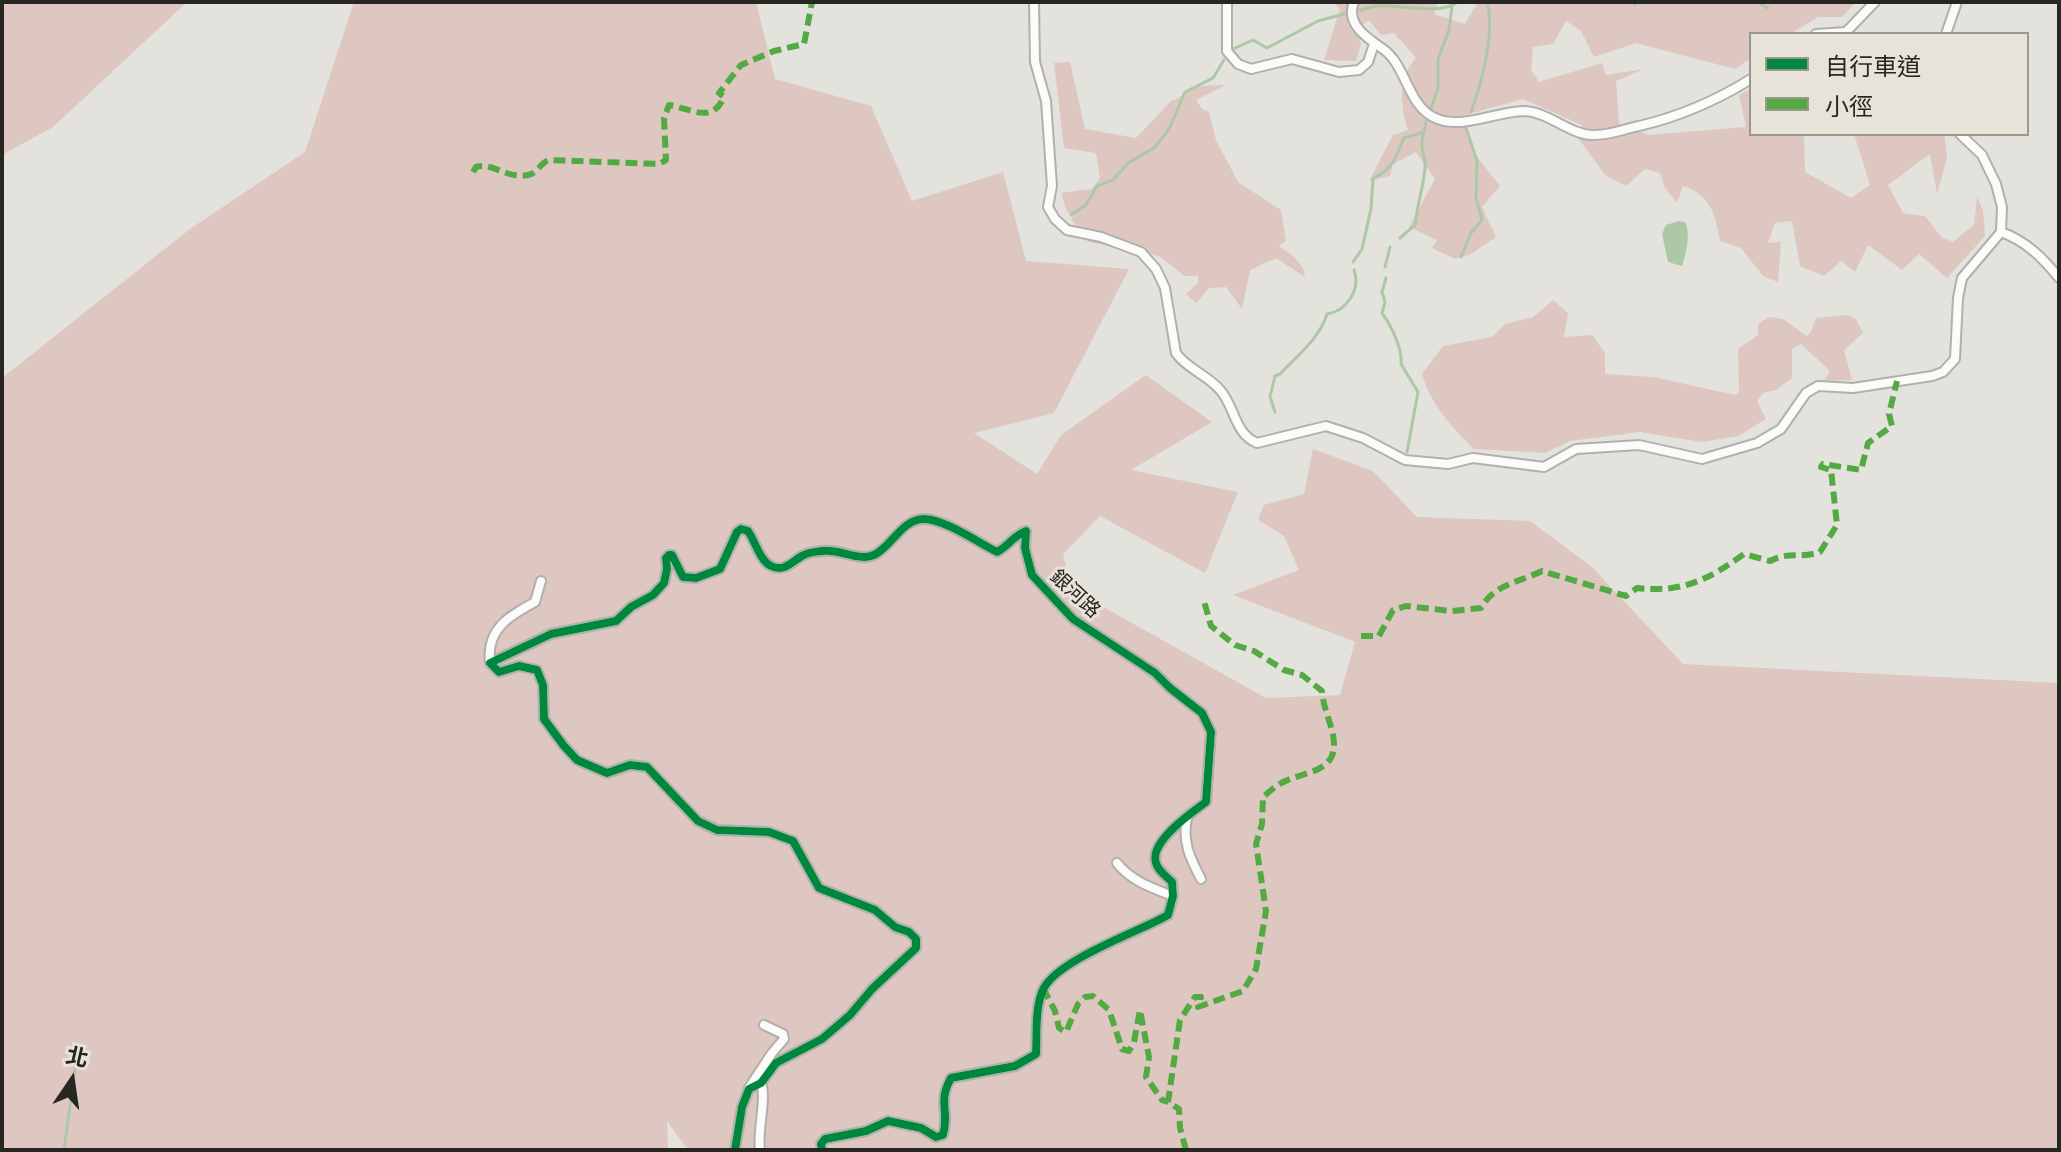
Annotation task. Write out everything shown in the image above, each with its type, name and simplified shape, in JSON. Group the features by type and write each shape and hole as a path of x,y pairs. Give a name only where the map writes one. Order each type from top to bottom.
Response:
{"street":[{"path":"1034,2 1035,62 1046,101 1048,127 1052,186 1048,207 1067,230 1101,237 1141,252 1156,269 1165,288 1176,353 1181,361 1221,391 1237,425 1250,440 1257,443 1326,426 1363,438 1405,460 1448,464 1473,458 1544,467 1576,449 1613,445 1639,445 1702,459 1757,443 1781,429 1806,393 1818,386 1853,388 1943,372 1955,359 1962,278 2001,232 2002,207 1996,184 1982,155 1962,136"},
{"path":"1227,2 1227,51 1238,64 1251,69 1292,59 1339,72 1359,70 1368,62 1374,44"},
{"path":"1354,2 1352,16 1357,27 1392,58 1425,112 1437,119 1461,122 1526,111 1568,129 1592,135 1657,123 1729,93 1749,80"},
{"path":"1846,32 1875,2"},
{"path":"1947,32 1957,2"},
{"path":"2001,232 2025,244 2047,262 2059,278"},
{"name":"銀河路","path":"490,663 551,634 616,621 631,607 653,595 664,583 666,558 669,555 672,555 683,577 696,578 720,569 741,529 748,531 763,560 772,567 784,568 814,552 835,549 861,558 875,554 913,520 928,519 943,524 997,552 1026,531 1025,548 1032,575 1073,619 1155,673 1202,713 1211,732 1206,802 1163,839 1154,857 1156,867 1172,882 1173,896"},
{"path":"541,581 535,602 506,618 498,630 491,642 490,663 499,672 519,666 537,670 543,685 544,719 577,760 607,773 630,765 647,767 698,821 717,830 769,832 793,841 819,888 875,910 916,939 916,948 872,989 850,1015 822,1039 776,1063 761,1083 749,1089"},
{"path":"1187,817 1183,835 1190,859 1201,879"},
{"path":"822,1150 821,1144 825,1139 866,1131 888,1121 921,1128 936,1137 943,1135 947,1122 942,1093 951,1078 1015,1066 1036,1054 1043,988 1058,973 1105,943 1142,930 1168,915 1173,896 1144,885 1117,863"},
{"path":"735,1150 742,1107 749,1089 784,1039 783,1034 764,1025"},
{"path":"760,1150 761,1083"}],"shaded area":[{"path":"2,2 187,2 53,127 2,155"},
{"path":"354,2 756,2 775,79 871,106 912,201 1003,172 1026,261 1129,269 1054,413 974,433 1037,474 1061,435 1146,375 1212,422 1131,470 1238,492 1205,573 1100,516 1063,554 1071,589 1266,698 1340,695 1355,642 1233,595 1299,570 1284,536 1258,520 1264,505 1304,494 1313,449 1373,471 1417,517 1530,521 1592,567 1683,664 2059,683 2059,1150 688,1150 667,1121 668,1150 2,1150 2,378 190,229 305,152"},
{"path":"1333,2 1438,2 1434,14 1465,24 1478,2 1856,2 1842,17 1818,17 1793,32 1749,32 1749,59 1735,69 1636,43 1594,57 1581,31 1566,21 1553,44 1533,47 1531,70 1539,82 1602,63 1606,75 1644,69 1616,81 1619,124 1649,135 1746,127 1739,95 1749,90 1749,136 1804,136 1805,172 1851,198 1870,185 1855,136 1944,136 1947,158 1937,194 1930,154 1888,185 1903,213 1925,216 1941,237 1953,242 1974,225 1977,197 1983,210 1985,236 1947,278 1919,254 1902,270 1868,245 1855,272 1841,261 1824,276 1800,266 1792,221 1775,223 1768,243 1781,242 1778,282 1763,276 1741,248 1720,241 1710,207 1700,195 1683,186 1677,203 1665,188 1660,173 1645,169 1626,186 1606,176 1578,138 1582,125 1523,99 1462,116 1474,153 1500,186 1482,207 1496,237 1471,254 1455,259 1432,248 1437,240 1409,227 1435,179 1416,152 1393,164 1390,176 1369,181 1393,135 1408,130 1403,112 1403,83 1416,58 1394,33 1381,35 1369,20 1356,29 1361,44 1356,61 1324,60 1340,9"},
{"path":"1070,62 1085,129 1136,138 1172,100 1197,86 1226,85 1196,100 1202,109 1209,112 1216,140 1238,182 1281,210 1286,241 1279,246 1299,263 1305,277 1276,258 1250,270 1242,309 1226,287 1209,288 1196,303 1186,294 1198,283 1198,276 1185,276 1159,256 1089,242 1071,219 1074,215 1067,212 1061,193 1092,189 1100,178 1096,153 1064,148 1054,63"},
{"path":"1685,222 1688,232 1682,266 1668,262 1662,234 1666,225"},
{"path":"1553,300 1568,313 1564,337 1592,335 1605,353 1605,374 1653,377 1735,395 1739,392 1738,349 1758,335 1758,324 1769,317 1783,319 1807,336 1816,318 1847,315 1856,319 1863,333 1844,350 1852,380 1824,381 1830,371 1801,344 1792,349 1792,378 1776,390 1763,393 1757,401 1766,419 1738,436 1702,442 1640,432 1570,441 1545,453 1474,449 1436,405 1422,374 1443,346 1492,337 1505,324 1533,317"}],"waterway":[{"path":"1360,10 1379,6 1442,8 1458,2"},
{"path":"1471,112 1488,43 1487,2"},
{"path":"1758,2 1768,8"},
{"path":"1430,111 1438,88 1438,59 1449,30 1452,6"},
{"path":"1233,49 1253,40 1267,48 1318,21 1344,14"},
{"path":"1071,215 1086,205 1097,186 1113,180 1128,163 1154,148 1169,129 1185,92 1213,78 1224,60"},
{"path":"1400,238 1415,225 1425,169 1422,144 1427,119"},
{"path":"1461,257 1471,233 1482,220 1476,197 1477,161 1466,128"},
{"path":"1353,262 1362,249 1371,209 1373,179 1394,161 1404,138 1424,132"},
{"path":"1385,267 1390,247"},
{"path":"1275,412 1270,397 1275,376 1314,339 1327,314 1341,309 1351,298 1356,284 1354,270"},
{"path":"1386,278 1382,313 1396,338 1401,364 1418,392 1407,452"},
{"path":"64,1150 77,1055"}],"marked path":[{"path":"473,172 476,167 482,166 514,175 528,175 549,160 659,164 666,160 664,118 669,105 700,113 707,113 719,106 724,97 719,93 741,65 774,51 804,44 812,2"},
{"path":"1361,636 1379,636 1393,610 1406,606 1452,611 1481,608 1500,589 1542,571 1626,596 1637,588 1668,588 1694,583 1744,554 1770,561 1783,556 1820,552 1837,525 1831,470 1821,467 1823,464 1861,470 1868,443 1892,426 1889,414 1897,381"},
{"path":"1186,1150 1179,1109 1168,1102 1180,1020 1195,997 1201,997 1198,1007 1243,991 1256,969 1266,911 1256,844 1262,824 1263,797 1287,780 1325,765 1334,748 1322,691 1302,675 1284,670 1254,651 1235,645 1211,626 1204,601"},
{"path":"1043,988 1055,1011 1059,1028 1066,1032 1078,1004 1085,997 1093,996 1109,1010 1122,1049 1129,1051 1134,1042 1140,1010 1149,1057 1146,1077 1162,1100 1168,1102"}],"cycle path":[{"path":"735,1150 742,1107 749,1089 761,1083 776,1063 822,1039 850,1015 872,989 916,948 916,939 875,910 819,888 793,841 769,832 717,830 698,821 647,767 630,765 607,773 577,760 544,719 543,685 537,670 519,666 499,672 490,663 551,634 616,621 631,607 653,595 664,583 666,558 669,555 672,555 683,577 696,578 720,569 741,529 748,531 767,563 776,568 789,565 806,554 822,551 863,557 876,554 904,527 917,520 941,523 997,552 1026,531 1025,548 1032,575 1073,619 1155,673 1202,713 1211,732 1206,802 1173,829 1159,846 1156,863 1172,882 1173,896 1168,915 1079,958 1049,980 1038,1006 1036,1054 1015,1066 951,1078 944,1100 943,1135 936,1137 921,1128 888,1121 866,1131 825,1139 821,1144 822,1150"}]}
